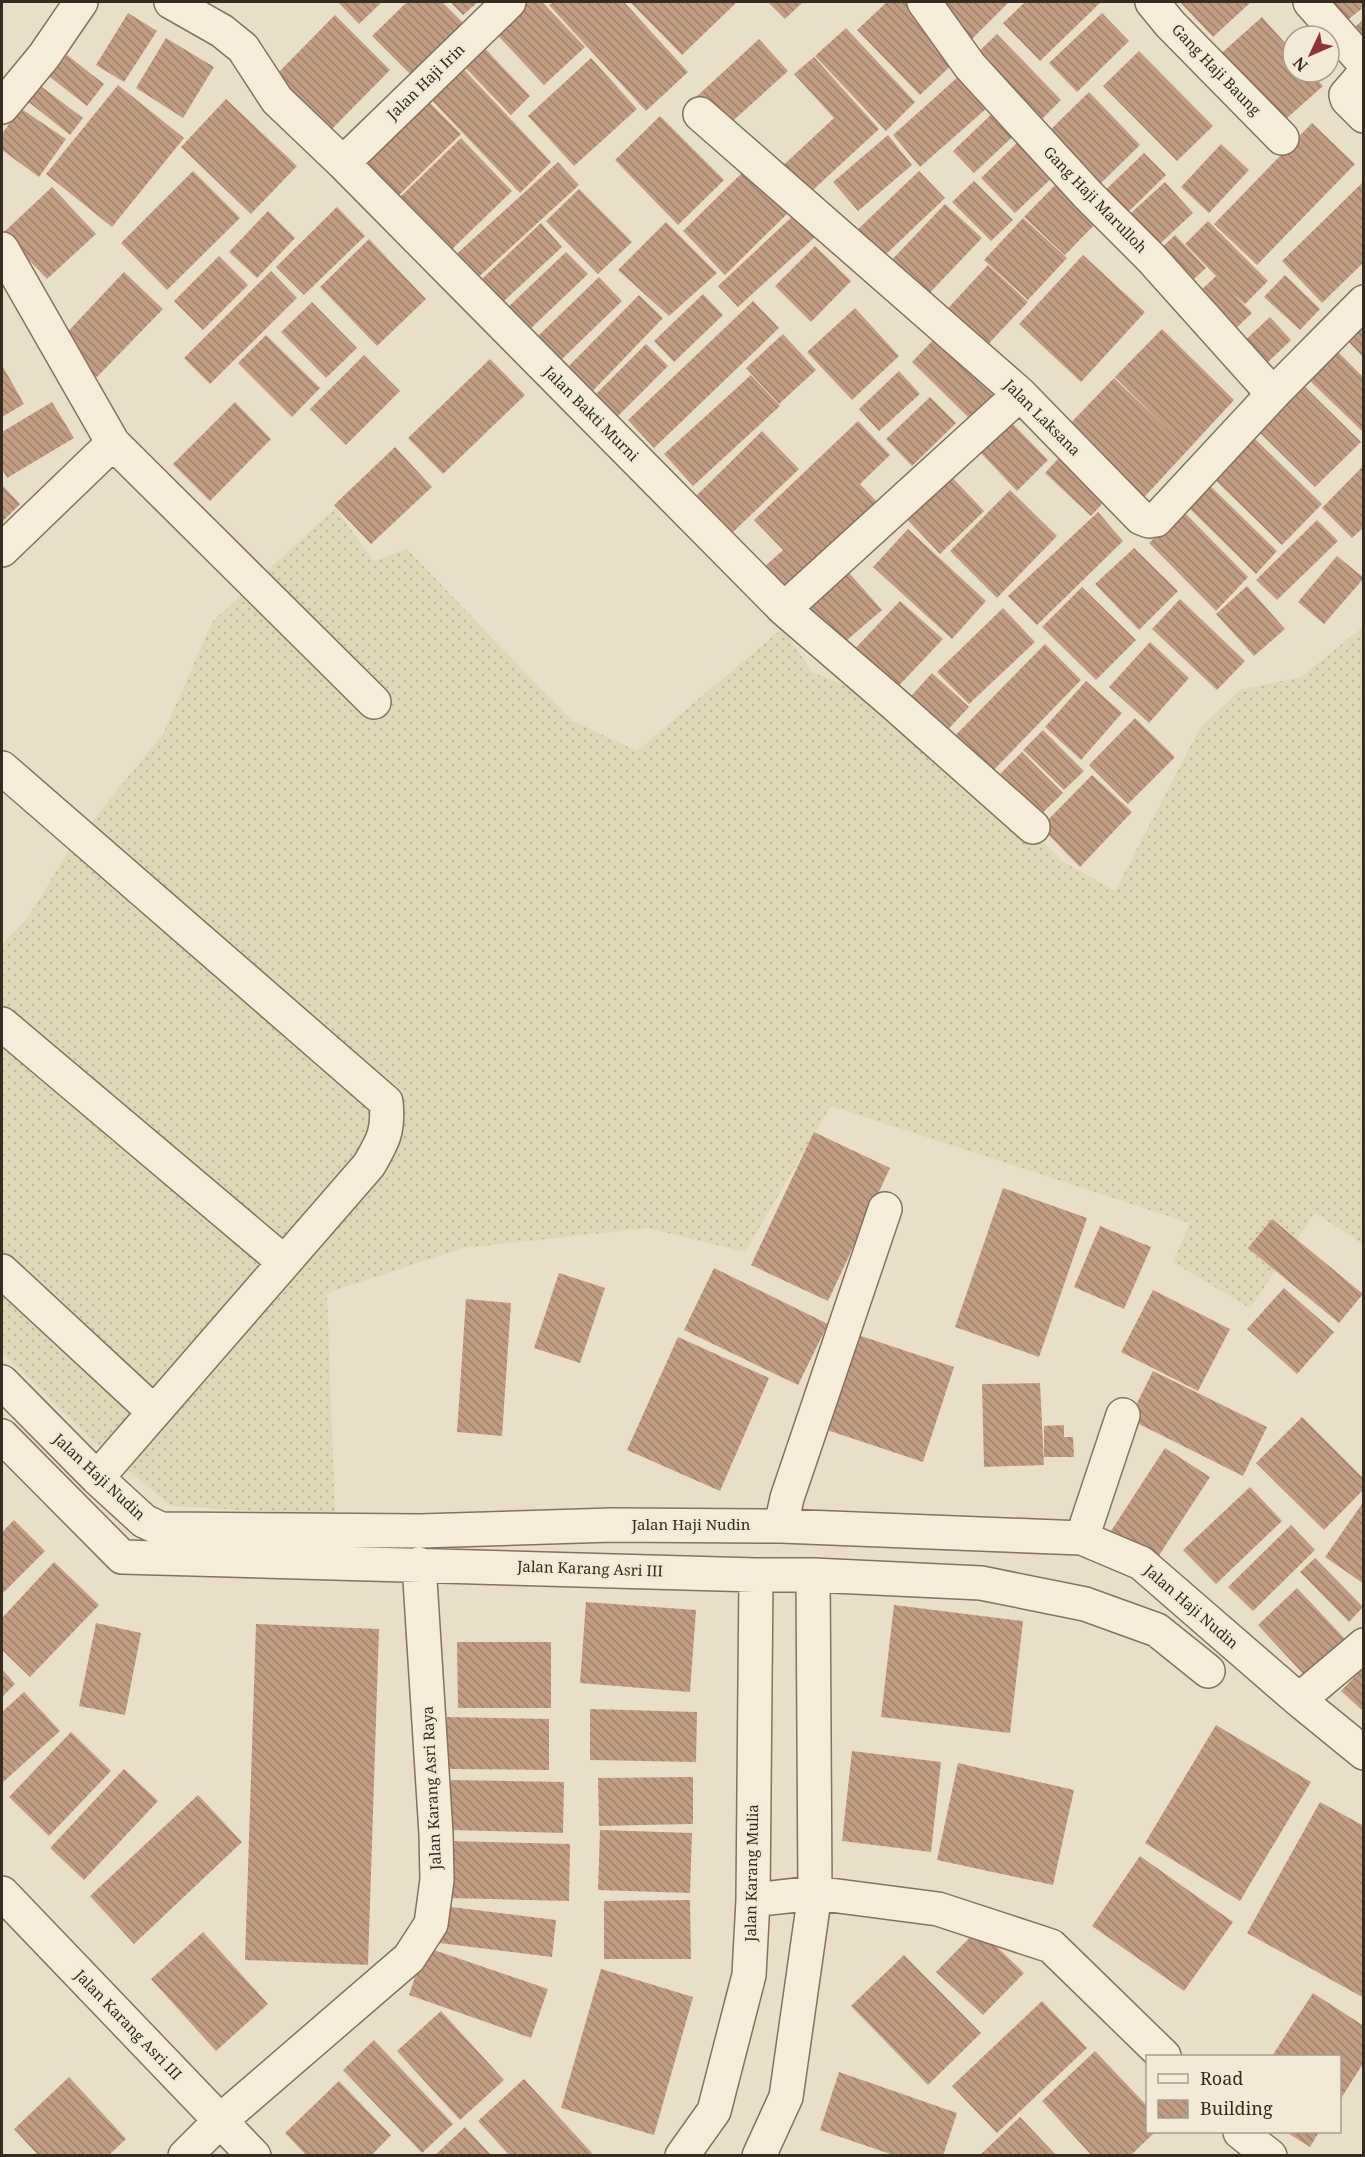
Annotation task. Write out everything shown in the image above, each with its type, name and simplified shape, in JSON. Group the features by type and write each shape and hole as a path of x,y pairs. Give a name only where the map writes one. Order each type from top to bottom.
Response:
{"street":[{"path":"2,107 44,56 81,2"},
{"name":"Jalan Bakti Murni","path":"171,2 222,31 243,48 277,100 343,163 783,609 1033,827"},
{"name":"Jalan Haji Irin","path":"343,163 509,2"},
{"name":"Gang Haji Marulloh","path":"924,2 970,66 1088,195 1151,258 1273,394"},
{"name":"Gang Haji Baung","path":"1152,2 1170,24 1282,138"},
{"path":"1310,2 1364,63"},
{"path":"1364,74 1346,94 1347,99 1364,116"},
{"name":"Jalan Laksana","path":"700,114 1020,394 1142,518 1149,521 1156,520 1273,394 1364,302"},
{"path":"2,249 113,443 374,702"},
{"path":"783,609 1020,394"},
{"path":"2,550 113,443"},
{"path":"2,768 386,1102 388,1123 381,1145 369,1165 97,1478"},
{"path":"2,1024 284,1262"},
{"path":"781,1526 787,1498 885,1209"},
{"path":"2,1271 154,1412"},
{"name":"Jalan Haji Nudin","path":"2,1382 97,1478 144,1521 161,1529 421,1531 612,1525 781,1526 1082,1538 1141,1563 1299,1700 1364,1753"},
{"path":"1082,1538 1123,1415"},
{"name":"Jalan Karang Asri III","path":"2,1436 122,1557 813,1575 981,1583 1085,1604 1157,1630 1208,1671"},
{"name":"Jalan Karang Asri Raya","path":"185,2156 220,2121 409,1958 431,1924 437,1880 436,1834 419,1564"},
{"name":"Jalan Karang Mulia","path":"682,2156 714,2111 749,1975 753,1900 756,1575"},
{"path":"759,2156 786,2097 816,1893 813,1575"},
{"path":"1299,1700 1364,1644"},
{"path":"753,1900 816,1893 938,1910 1051,1946 1163,2055"},
{"name":"Jalan Karang Asri III","path":"2,1896 254,2156"}],"shaded area":[{"path":"335,508 374,561 407,549 571,720 637,751 783,628 812,672 870,696 966,765 1062,861 1115,891 1200,728 1240,690 1301,677 1363,627 1363,1244 1315,1213 1250,1308 1173,1262 1190,1223 831,1106 745,1252 648,1228 463,1248 327,1293 335,1515 171,1506 95,1443 2,1352 2,944 29,916 70,848 163,734 213,621"}],"building":[{"path":"338,2 382,2 359,24"},
{"path":"407,2 442,2 463,23 411,75 372,36"},
{"path":"450,2 478,2 463,15"},
{"path":"517,2 542,2 585,47 544,85 490,27"},
{"path":"553,2 624,2 688,72 646,111 549,5"},
{"path":"630,2 737,2 682,55"},
{"path":"768,2 803,2 785,19"},
{"path":"887,2 905,2 959,58 920,95 857,30"},
{"path":"1009,2 971,40 935,3"},
{"path":"1025,2 1100,3 1040,61 1003,23"},
{"path":"1180,2 1251,2 1213,37"},
{"path":"1320,2 1364,2 1364,7 1341,25"},
{"path":"128,13 157,31 124,82 96,65"},
{"path":"1102,13 1129,41 1077,92 1049,63"},
{"path":"335,15 390,70 325,136 270,81"},
{"path":"1262,17 1281,38 1281,84 1321,84 1323,86 1278,126 1216,58"},
{"path":"1364,19 1364,49 1349,32"},
{"path":"846,28 915,102 886,131 815,56"},
{"path":"997,34 1061,100 1035,126 971,59"},
{"path":"166,38 214,67 183,118 136,88"},
{"path":"475,38 530,96 511,115 455,57"},
{"path":"759,39 788,71 725,128 696,97"},
{"path":"1139,51 1213,126 1177,161 1103,86"},
{"path":"67,55 104,84 87,106 50,77"},
{"path":"814,57 879,129 801,201 775,173 834,118 794,74"},
{"path":"591,58 637,109 574,166 528,116"},
{"path":"454,59 551,162 520,193 422,90"},
{"path":"959,76 987,108 920,167 893,135"},
{"path":"38,84 83,118 70,135 26,100"},
{"path":"118,85 184,138 112,227 46,174"},
{"path":"1089,92 1140,145 1097,187 1046,134"},
{"path":"422,95 461,134 391,203 353,164"},
{"path":"226,99 297,166 251,214 181,147"},
{"path":"999,107 1020,130 974,173 953,151"},
{"path":"20,108 66,139 39,177 2,150 2,134"},
{"path":"660,116 724,180 678,225 615,160"},
{"path":"1312,123 1355,164 1257,265 1214,224"},
{"path":"888,135 912,165 858,211 833,182"},
{"path":"461,138 512,191 446,255 395,202"},
{"path":"1020,140 1054,176 1015,213 981,178"},
{"path":"1221,144 1249,170 1209,213 1181,187"},
{"path":"1144,153 1166,175 1117,223 1095,200"},
{"path":"558,162 579,185 473,282 451,259"},
{"path":"748,167 791,210 725,275 683,231"},
{"path":"193,171 240,218 167,290 121,243"},
{"path":"919,171 945,198 881,259 855,232"},
{"path":"1060,180 1101,218 1065,255 1024,217"},
{"path":"974,181 1013,220 991,241 952,202"},
{"path":"1165,182 1193,213 1150,253 1121,222"},
{"path":"1362,183 1364,185 1364,262 1322,303 1282,261"},
{"path":"52,187 96,234 47,279 3,233"},
{"path":"579,189 632,242 598,274 546,221"},
{"path":"945,204 982,238 922,301 886,266"},
{"path":"337,207 365,236 304,295 276,267"},
{"path":"268,211 295,238 257,278 229,252"},
{"path":"795,214 816,236 738,307 718,286"},
{"path":"1023,218 1067,258 1028,300 984,260"},
{"path":"1208,221 1268,281 1245,304 1232,293 1252,313 1231,333 1195,296 1216,276 1185,244"},
{"path":"666,222 717,273 669,316 618,270"},
{"path":"541,223 562,247 504,301 482,279"},
{"path":"1175,235 1206,268 1184,288 1154,255"},
{"path":"369,239 426,299 377,346 320,287"},
{"path":"815,246 851,281 811,322 775,286"},
{"path":"566,252 588,274 526,333 505,310"},
{"path":"1083,255 1145,312 1081,382 1019,324"},
{"path":"219,256 248,285 203,330 174,301"},
{"path":"988,265 1028,302 978,355 939,318"},
{"path":"271,271 297,298 210,384 184,358"},
{"path":"124,272 163,309 97,377 59,341"},
{"path":"1285,275 1320,309 1300,330 1264,297"},
{"path":"599,277 622,301 560,361 537,337"},
{"path":"703,294 723,315 674,362 654,341"},
{"path":"639,295 663,318 584,400 560,375"},
{"path":"753,301 779,328 654,448 628,420"},
{"path":"312,302 357,348 326,378 281,332"},
{"path":"855,308 899,356 852,400 807,352"},
{"path":"1270,317 1291,340 1262,368 1240,345"},
{"path":"1364,319 1364,358 1344,337"},
{"path":"1162,329 1234,400 1136,506 1060,434 1114,378 1184,445 1115,377"},
{"path":"783,334 816,370 779,404 746,368"},
{"path":"266,335 320,388 292,417 238,363"},
{"path":"936,337 994,394 969,418 912,362"},
{"path":"646,344 668,366 615,419 593,397"},
{"path":"1335,349 1364,378 1364,433 1307,378"},
{"path":"364,355 400,391 346,445 310,409"},
{"path":"490,359 525,395 443,474 408,438"},
{"path":"2,365 24,404 2,417"},
{"path":"899,371 920,394 879,431 859,409"},
{"path":"751,375 780,406 693,486 664,454"},
{"path":"1305,387 1361,442 1315,487 1260,433"},
{"path":"930,397 956,423 912,466 886,439"},
{"path":"52,402 74,438 7,478 2,469 2,432"},
{"path":"235,402 271,439 210,501 173,464"},
{"path":"1009,420 1048,460 1017,491 978,450"},
{"path":"858,421 890,455 860,484 877,502 789,595 763,568 783,550 754,520"},
{"path":"762,431 799,469 732,533 696,496"},
{"path":"1252,436 1322,504 1282,545 1212,477"},
{"path":"395,447 432,487 371,544 334,505"},
{"path":"1066,450 1112,493 1091,516 1045,473"},
{"path":"1364,465 1364,527 1352,538 1322,508"},
{"path":"947,472 984,511 940,554 903,515"},
{"path":"1202,478 1277,551 1256,574 1181,500"},
{"path":"2,485 20,504 2,522"},
{"path":"1010,490 1057,536 997,598 950,551"},
{"path":"1182,510 1248,577 1216,611 1149,543"},
{"path":"1098,512 1123,541 1037,625 1008,596"},
{"path":"1317,520 1338,541 1277,600 1256,580"},
{"path":"908,529 986,601 952,639 873,567"},
{"path":"1134,548 1178,591 1139,630 1095,584"},
{"path":"1337,556 1364,578 1324,624 1298,602"},
{"path":"842,565 882,610 840,646 801,602"},
{"path":"1247,586 1285,629 1254,656 1216,614"},
{"path":"1082,587 1136,640 1096,680 1042,627"},
{"path":"1180,599 1245,661 1217,690 1152,629"},
{"path":"900,601 943,639 890,695 849,655"},
{"path":"1003,608 1035,642 969,704 937,672"},
{"path":"1150,642 1189,678 1149,723 1109,687"},
{"path":"1045,644 1081,680 985,779 948,743"},
{"path":"932,673 969,707 940,738 903,705"},
{"path":"1086,681 1122,713 1081,760 1045,727"},
{"path":"1135,718 1175,757 1128,804 1089,765"},
{"path":"1043,730 1084,771 1064,790 1023,750"},
{"path":"1022,752 1063,793 1033,822 993,781"},
{"path":"1092,775 1132,812 1080,867 1041,827"},
{"path":"814,1132 890,1168 828,1301 751,1265"},
{"path":"1003,1188 1087,1218 1039,1357 955,1327"},
{"path":"1272,1219 1363,1294 1339,1323 1248,1248"},
{"path":"1100,1226 1151,1247 1124,1309 1074,1287"},
{"path":"714,1268 828,1324 798,1385 684,1330"},
{"path":"559,1273 605,1288 580,1363 534,1348"},
{"path":"1284,1288 1334,1332 1297,1374 1247,1329"},
{"path":"1153,1290 1230,1329 1198,1391 1121,1352"},
{"path":"466,1299 511,1303 502,1436 457,1432"},
{"path":"858,1335 954,1367 923,1462 827,1430"},
{"path":"678,1337 769,1378 720,1491 627,1450"},
{"path":"1153,1371 1267,1427 1243,1476 1129,1419"},
{"path":"1040,1383 1044,1465 984,1467 982,1384"},
{"path":"1302,1417 1364,1479 1364,1489 1324,1530 1256,1463"},
{"path":"1064,1425 1064,1437 1073,1437 1074,1457 1044,1457 1044,1426"},
{"path":"1165,1448 1210,1477 1156,1560 1111,1531"},
{"path":"1250,1487 1282,1521 1216,1584 1183,1550"},
{"path":"1364,1501 1364,1584 1325,1557"},
{"path":"14,1520 45,1551 2,1594 2,1532"},
{"path":"1291,1525 1315,1550 1253,1611 1228,1587"},
{"path":"1315,1558 1363,1607 1349,1622 1300,1572"},
{"path":"54,1562 99,1605 30,1677 2,1650 2,1618"},
{"path":"1297,1588 1345,1639 1305,1676 1258,1625"},
{"path":"586,1602 696,1610 690,1692 580,1683"},
{"path":"894,1605 1023,1621 1010,1733 881,1717"},
{"path":"96,1623 141,1633 125,1715 79,1706"},
{"path":"256,1624 379,1629 368,1965 245,1960"},
{"path":"457,1642 551,1642 551,1708 458,1708"},
{"path":"1364,1667 1364,1712 1341,1691"},
{"path":"2,1669 15,1684 2,1697"},
{"path":"24,1692 60,1731 2,1783 2,1712"},
{"path":"590,1709 697,1712 696,1762 590,1760"},
{"path":"447,1717 549,1719 549,1770 447,1769"},
{"path":"1216,1725 1311,1782 1240,1901 1145,1843"},
{"path":"71,1732 111,1771 49,1836 9,1797"},
{"path":"852,1751 941,1762 931,1852 842,1841"},
{"path":"958,1763 1074,1790 1053,1885 937,1860"},
{"path":"124,1769 158,1801 84,1880 50,1848"},
{"path":"693,1777 693,1824 599,1826 598,1778"},
{"path":"451,1780 564,1782 563,1833 451,1830"},
{"path":"198,1795 242,1842 134,1944 90,1896"},
{"path":"1320,1802 1364,1826 1364,1998 1247,1933"},
{"path":"600,1830 692,1833 690,1893 598,1890"},
{"path":"449,1841 570,1844 569,1901 448,1898"},
{"path":"1140,1856 1233,1922 1184,1991 1092,1926"},
{"path":"690,1900 691,1959 604,1959 604,1901"},
{"path":"443,1906 556,1920 552,1957 439,1943"},
{"path":"978,1929 1024,1973 983,2015 936,1972"},
{"path":"203,1932 268,2004 216,2051 151,1979"},
{"path":"425,1947 548,1989 531,2038 409,1995"},
{"path":"904,1955 981,2033 928,2085 851,2006"},
{"path":"601,1969 693,1997 654,2135 561,2108"},
{"path":"1313,1993 1364,2026 1364,2062 1341,2098 1341,2055 1273,2055"},
{"path":"1042,2001 1087,2048 997,2133 952,2086"},
{"path":"441,2011 504,2080 460,2120 397,2051"},
{"path":"374,2040 453,2124 422,2153 343,2070"},
{"path":"1095,2051 1146,2105 1146,2133 1154,2133 1130,2156 1092,2156 1042,2101"},
{"path":"839,2072 957,2113 943,2156 896,2156 820,2130"},
{"path":"69,2077 126,2139 108,2156 39,2156 14,2129"},
{"path":"524,2079 592,2153 589,2156 510,2156 478,2121"},
{"path":"339,2081 391,2135 371,2156 307,2156 285,2133"},
{"path":"1020,2117 1057,2156 979,2156"},
{"path":"465,2127 492,2156 434,2156"},
{"path":"1288,2133 1318,2133 1310,2147"}]}
